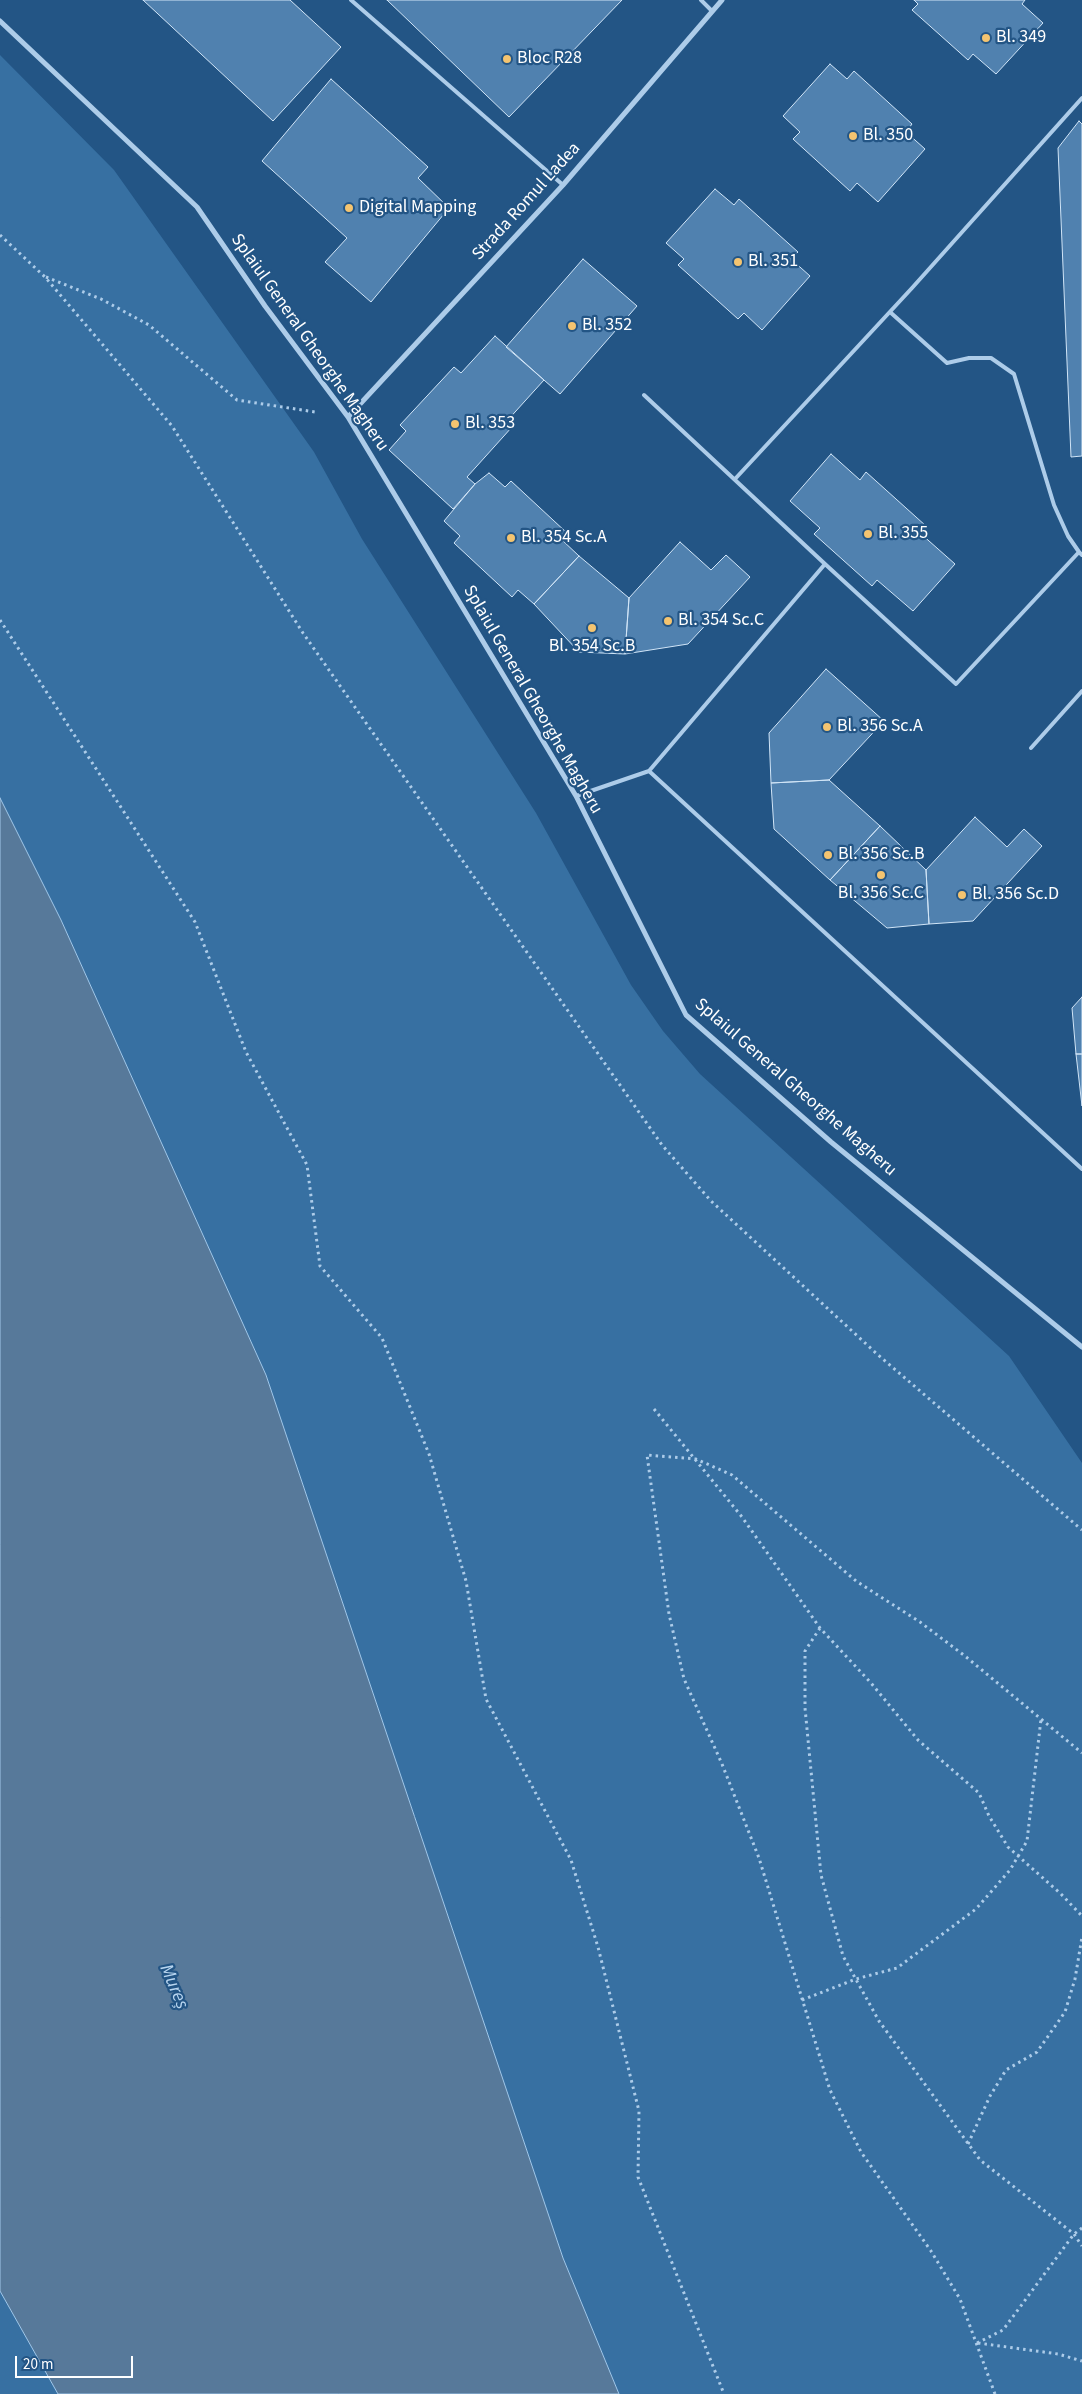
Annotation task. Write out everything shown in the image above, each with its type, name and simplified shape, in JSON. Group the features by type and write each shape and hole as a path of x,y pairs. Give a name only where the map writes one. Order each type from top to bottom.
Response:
{"street":[{"name":"Strada Romul Ladea","path":"348,417 563,185 722,0"},
{"name":"Splaiul General Gheorghe Magheru","path":"0,21 197,207 265,306 348,417 576,796 686,1016 831,1142 1082,1347"}],"lane":[{"path":"351,0 563,185"},
{"path":"701,0 712,11"},
{"path":"735,479 890,312 1082,98"},
{"path":"644,395 956,684 1081,553 1068,536 1054,505 1014,374 990,358 969,358 947,363 890,312"},
{"path":"576,796 649,771 825,564"},
{"path":"1031,748 1082,691"},
{"path":"649,771 1082,1169"}],"path":[{"path":"0,235 45,277 172,426 303,633 662,1146 711,1201 876,1354 1082,1530"},
{"path":"45,277 101,299 149,325 236,400 348,417"},
{"path":"0,620 195,922 246,1052 307,1165 320,1266 382,1338 429,1454 466,1581 486,1699 571,1860 598,1947 639,2111 638,2177 724,2394"},
{"path":"654,1409 742,1517 820,1628 871,1683 918,1740 979,1793 989,1816 1008,1847 1061,1894 1082,1916"},
{"path":"995,2394 960,2299 931,2251 862,2152 830,2090 759,1858 722,1764 684,1679 669,1614 647,1455 696,1459 732,1475 856,1581 920,1622 1082,1753"},
{"path":"820,1628 805,1651 805,1708 821,1875 843,1956 879,2021 980,2160 1074,2234 1082,2246"},
{"path":"802,2000 856,1979 897,1968 976,1909 1010,1870 1027,1841 1041,1719"},
{"path":"968,2144 990,2096 1006,2070 1037,2052 1065,2012 1075,1979 1082,1937"},
{"path":"977,2343 1003,2330 1074,2234 1082,2228"},
{"path":"977,2343 1058,2354 1082,2361"}],"shaded area":[{"path":"0,55 114,170 314,452 362,539 536,813 631,985 663,1031 700,1074 1009,1356 1082,1463 1082,2394 619,2394 563,2258 266,1375 61,920 0,798"},
{"path":"0,2291 58,2394 0,2394"}],"water":[{"name":"Mureș","path":"0,798 61,920 266,1375 563,2258 619,2394 58,2394 0,2291"}],"building":[{"path":"143,0 290,0 341,47 273,121"},
{"name":"Bloc R28","path":"387,0 622,0 509,117"},
{"name":"Bl. 349","path":"914,0 1025,0 1022,4 1043,23 996,74 973,54 968,60 912,10 918,4"},
{"name":"Bl. 350","path":"830,64 847,79 854,71 912,124 906,132 925,149 878,202 857,183 850,191 793,139 800,132 783,116"},
{"path":"331,79 428,167 418,178 449,208 371,302 325,262 347,238 262,161"},
{"path":"1079,121 1082,124 1082,456 1071,457 1058,148"},
{"name":"Bl. 351","path":"715,189 734,205 739,199 798,252 791,259 810,276 762,330 744,313 738,319 678,265 684,259 666,243"},
{"name":"Bl. 352","path":"583,259 637,306 560,394 506,347"},
{"name":"Bl. 353","path":"495,336 544,380 506,422 512,427 467,477 475,484 453,509 389,450 406,431 400,425 454,367 461,373"},
{"name":"Bl. 355","path":"831,454 860,480 866,472 926,526 920,533 955,564 913,611 877,580 872,586 814,534 820,528 790,501"},
{"name":"Bl. 354 Sc.A","path":"489,473 505,487 511,481 567,533 561,539 579,556 534,604 518,590 512,597 454,543 460,536 444,521 475,484"},
{"name":"Bl. 354 Sc.C","path":"680,542 711,570 726,555 750,577 688,644 625,654 629,598"},
{"name":"Bl. 354 Sc.B","path":"579,556 629,598 625,654 579,652 534,604"},
{"name":"Bl. 356 Sc.A","path":"826,669 884,721 829,780 771,783 769,733"},
{"name":"Bl. 356 Sc.B","path":"829,780 880,826 830,880 774,829 771,783"},
{"name":"Bl. 356 Sc.D","path":"975,817 1007,847 1024,829 1042,846 973,921 929,924 926,870"},
{"name":"Bl. 356 Sc.C","path":"880,826 926,870 929,924 887,928 830,880"},
{"path":"1082,997 1082,1054 1076,1054 1072,1008"},
{"path":"1076,1054 1082,1054 1082,1106"}],"place":[{"name":"Bl. 349","path":"986,38"},
{"name":"Bloc R28","path":"507,59"},
{"name":"Bl. 350","path":"853,136"},
{"name":"Digital Mapping","path":"349,208"},
{"name":"Bl. 351","path":"738,262"},
{"name":"Bl. 352","path":"572,326"},
{"name":"Bl. 353","path":"455,424"},
{"name":"Bl. 355","path":"868,534"},
{"name":"Bl. 354 Sc.A","path":"511,538"},
{"name":"Bl. 354 Sc.C","path":"668,621"},
{"name":"Bl. 354 Sc.B","path":"592,628"},
{"name":"Bl. 356 Sc.A","path":"827,727"},
{"name":"Bl. 356 Sc.B","path":"828,855"},
{"name":"Bl. 356 Sc.C","path":"881,875"},
{"name":"Bl. 356 Sc.D","path":"962,895"}]}
